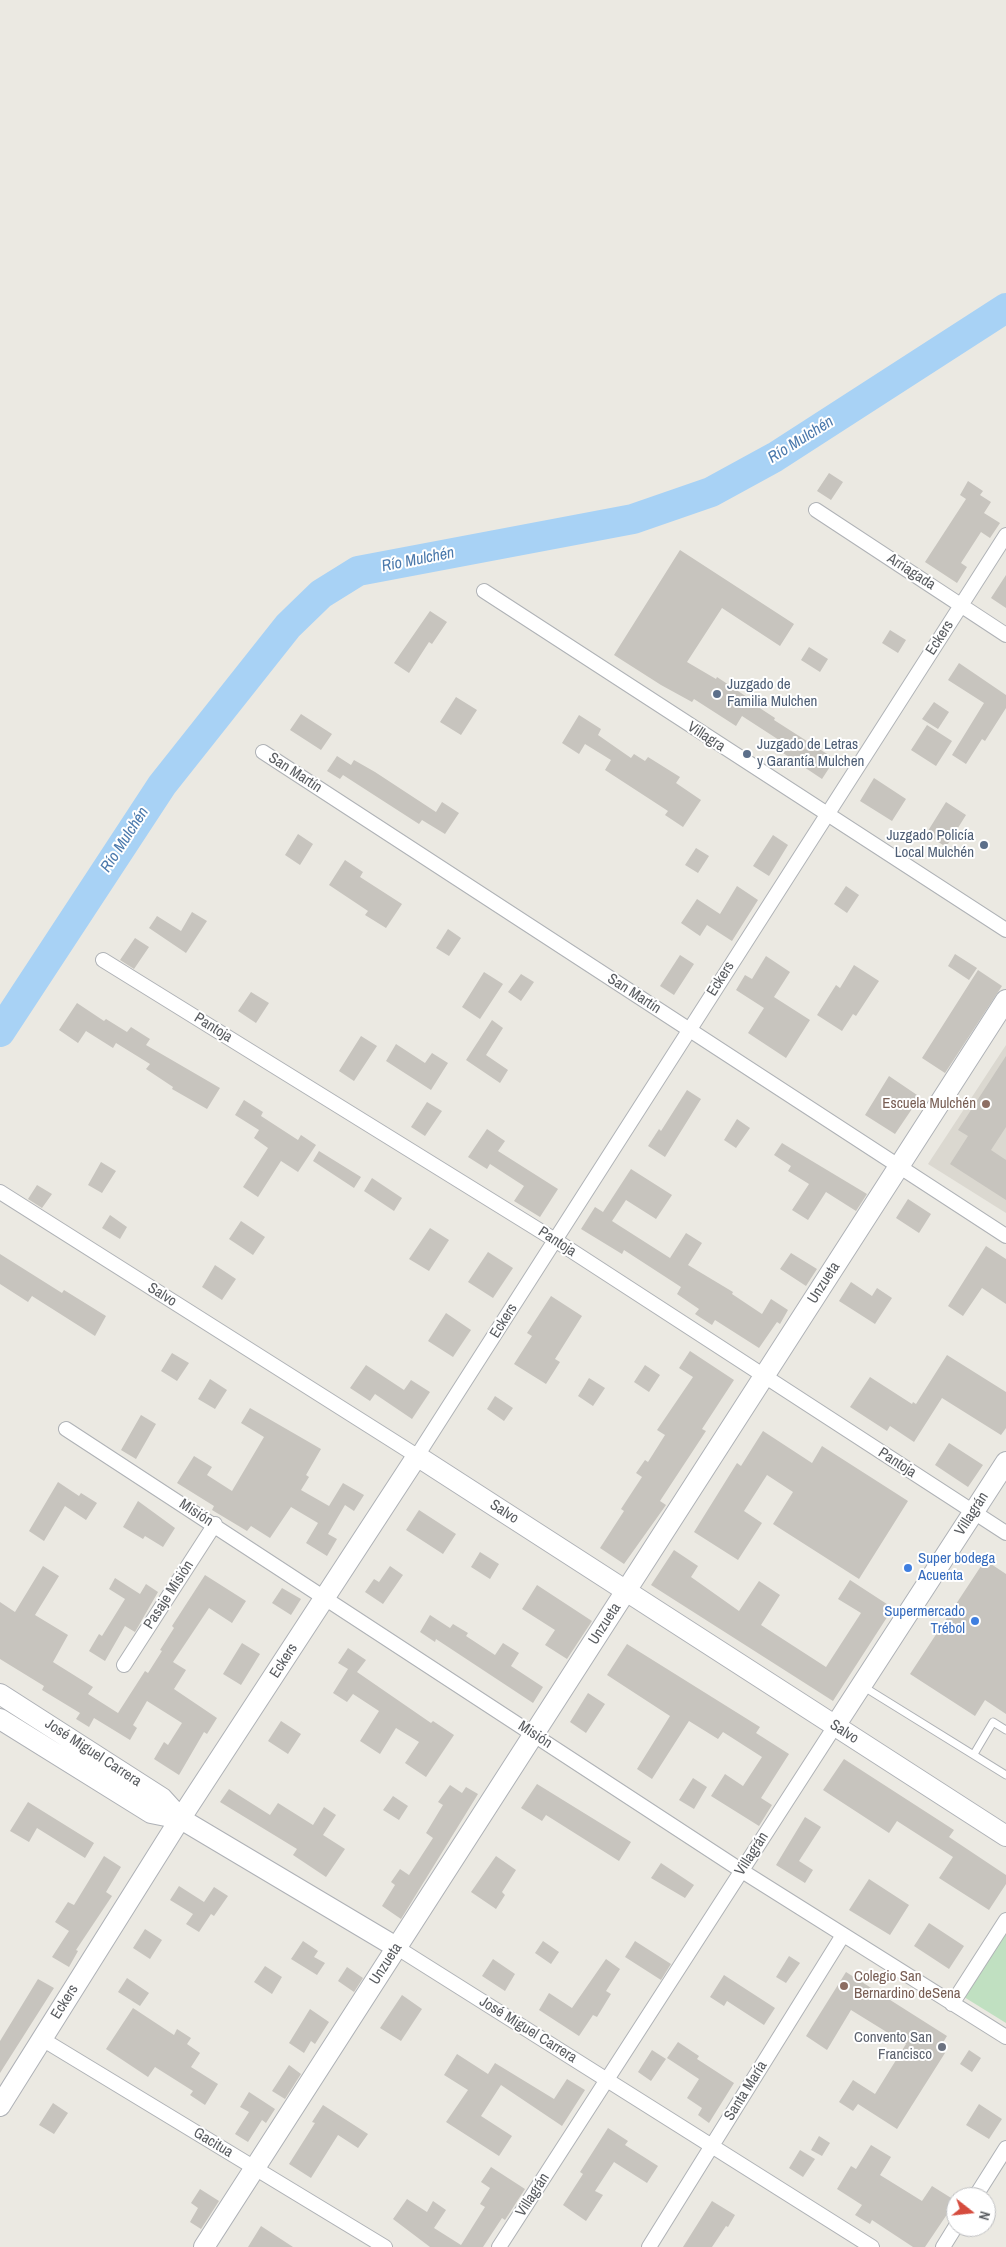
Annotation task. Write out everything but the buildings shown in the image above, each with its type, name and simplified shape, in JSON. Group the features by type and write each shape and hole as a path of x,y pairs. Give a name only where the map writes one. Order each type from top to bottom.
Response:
{"street":[{"name":"Arriagada","path":"816,510 1006,635"},
{"name":"Eckers","path":"0,2106 178,1823 417,1456 1006,534"},
{"name":"Villagra","path":"484,591 826,815 1006,930"},
{"name":"San Martín","path":"263,752 1006,1236"},
{"name":"Pantoja","path":"103,960 555,1240 1006,1533"},
{"name":"Unzueta","path":"204,2247 1006,1000"},
{"name":"Salvo","path":"0,1192 417,1456 1006,1836"},
{"name":"Misión","path":"66,1429 326,1596 533,1735 742,1871 1006,2037"},
{"name":"Villagrán","path":"500,2247 1006,1462"},
{"name":"Pasaje Misión","path":"124,1665 214,1524"},
{"name":"José Miguel Carrera","path":"0,1694 162,1798 178,1823"},
{"name":"José Miguel Carrera","path":"0,1719 151,1814 178,1823 396,1947 872,2247"},
{"path":"952,2004 1006,1920"},
{"name":"Santa María","path":"649,2247 843,1935"},
{"name":"Gacitua","path":"42,2039 385,2247"},
{"path":"981,2187 1006,2148"}],"lane":[{"path":"861,1685 1006,1775"},
{"path":"974,1754 994,1722 1006,1730"}],"shaded area":[{"name":"Escuela Mulchén","path":"1006,1045 1006,1213 928,1164"}],"green space":[{"path":"1006,1930 1006,2023 964,1997"}],"waterway":[{"name":"Río Mulchén","path":"0,1032 162,785 288,626 321,594 358,571 633,519 711,492 775,457 1006,308"}],"place":[{"name":"Juzgado de Familia Mulchen","path":"717,694"},
{"name":"Juzgado de Letras y Garantía Mulchen","path":"747,754"},
{"name":"Juzgado Policía Local Mulchén","path":"984,845"},
{"name":"Escuela Mulchén","path":"986,1104"},
{"name":"Super bodega Acuenta","path":"908,1568"},
{"name":"Supermercado Trébol","path":"975,1621"},
{"name":"Colegio San Bernardino deSena","path":"844,1986"},
{"name":"Convento San Francisco","path":"942,2047"}]}
